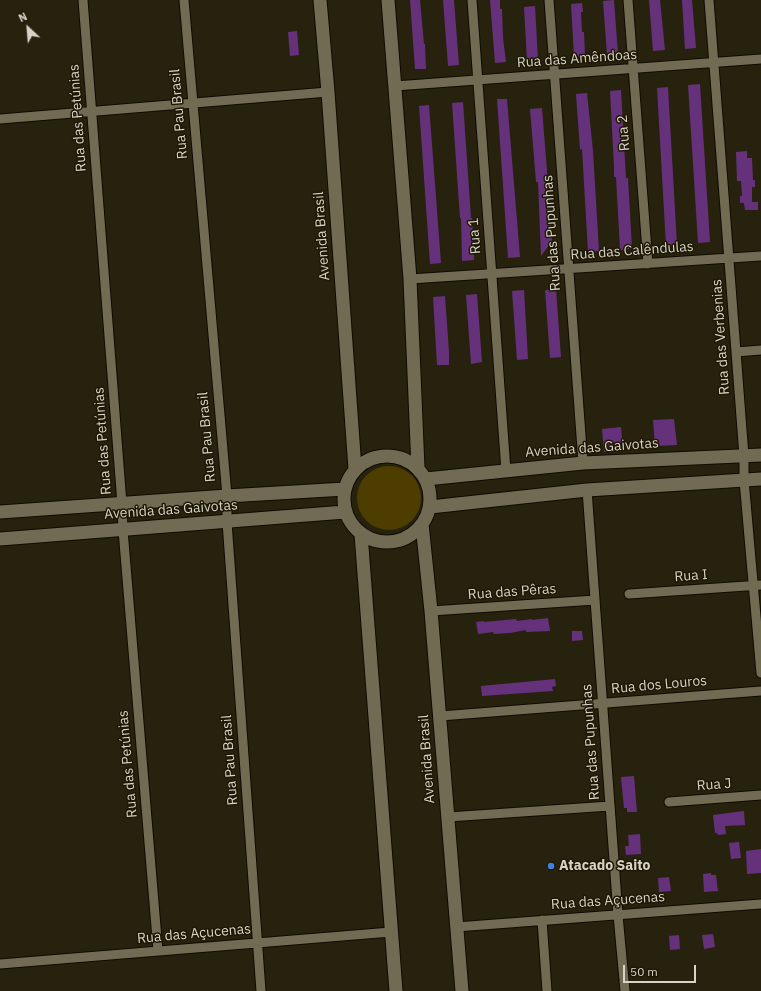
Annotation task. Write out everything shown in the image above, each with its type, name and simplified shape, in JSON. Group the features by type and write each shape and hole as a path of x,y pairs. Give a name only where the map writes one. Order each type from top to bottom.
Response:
{"street":[{"name":"Rua das Petúnias","path":"83,0 123,530 158,951"},
{"name":"Rua Pau Brasil","path":"184,0 227,496 227,522 261,991"},
{"name":"Avenida Brasil","path":"320,0 355,469"},
{"path":"388,0 410,279 418,468"},
{"name":"Rua 1","path":"472,0 506,470"},
{"name":"Rua das Pupunhas","path":"549,0 583,463"},
{"name":"Rua 2","path":"628,0 648,264"},
{"name":"Rua das Verbenias","path":"709,0 744,456 744,480 758,585 761,673"},
{"name":"Rua das Amêndoas","path":"395,86 761,59"},
{"path":"0,119 328,92"},
{"name":"Rua das Calêndulas","path":"410,279 761,256"},
{"path":"736,352 761,350"},
{"name":"Avenida das Gaivotas","path":"426,480 506,470 583,463 761,455"},
{"path":"379,456 393,456 407,460 418,468 426,480 430,493 430,507 425,520 416,531 404,539 389,542 375,541 361,534 351,524 345,512 343,496 347,482 355,469 366,461 379,456"},
{"path":"430,507 586,490 761,479"},
{"name":"Avenida das Gaivotas","path":"0,512 345,489"},
{"name":"Rua das Pupunhas","path":"586,490 625,991"},
{"name":"Avenida das Gaivotas","path":"0,540 345,512"},
{"name":"Avenida Brasil","path":"422,524 440,716 462,991"},
{"path":"361,534 396,991"},
{"name":"Rua I","path":"630,594 758,585"},
{"name":"Rua das Pêras","path":"431,611 595,600"},
{"name":"Rua dos Louros","path":"440,716 761,691"},
{"name":"Rua J","path":"669,802 761,796"},
{"path":"448,817 610,806"},
{"name":"Rua das Açucenas","path":"456,927 761,904"},
{"path":"542,920 547,991"},
{"name":"Rua das Açucenas","path":"0,964 391,932"}],"shaded area":[{"path":"389,466 407,472 415,480 421,498 415,516 407,524 389,530 371,524 363,516 357,498 363,480 371,472"}],"building":[{"path":"410,0 420,0 426,69 415,69"},
{"path":"443,0 454,0 459,65 448,66"},
{"path":"490,0 500,0 506,62 495,63"},
{"path":"614,0 618,54 607,54 603,1"},
{"path":"649,0 660,0 665,50 653,51"},
{"path":"682,0 692,0 696,48 685,49"},
{"path":"582,3 582,32 584,32 585,56 574,57 571,4"},
{"path":"535,6 538,60 527,61 524,7"},
{"path":"297,31 299,55 290,56 288,32"},
{"path":"700,84 710,242 698,243 688,85"},
{"path":"668,87 677,245 666,246 657,88"},
{"path":"621,90 632,249 620,250 616,177 614,177 610,91"},
{"path":"587,93 593,151 599,251 588,252 582,149 580,150 576,94"},
{"path":"497,99 507,99 520,257 508,258"},
{"path":"463,102 474,260 462,261 461,218 452,103"},
{"path":"429,105 441,263 430,264 419,106"},
{"path":"542,108 549,184 552,241 541,256 538,182 536,182 530,109"},
{"path":"747,151 747,158 752,158 753,180 755,180 755,187 752,187 752,202 758,202 758,210 745,210 744,203 740,203 740,196 742,196 741,181 737,181 736,152"},
{"path":"556,289 561,357 550,358 545,290"},
{"path":"524,290 528,359 517,360 512,291"},
{"path":"477,294 482,362 471,364 466,295"},
{"path":"445,296 449,365 437,365 433,297"},
{"path":"674,419 677,445 655,446 653,420"},
{"path":"621,427 623,450 604,452 602,429"},
{"path":"548,618 550,631 526,632 526,630 510,633 494,634 493,632 478,634 476,622 516,619 517,621"},
{"path":"572,631 582,631 583,640 572,641"},
{"path":"555,679 556,686 552,687 553,691 482,696 481,686"},
{"path":"634,776 637,812 627,812 627,808 624,808 621,777"},
{"path":"744,811 745,825 725,826 726,834 718,835 715,833 713,815"},
{"path":"640,834 641,854 626,855 625,846 629,846 628,835"},
{"path":"739,842 741,858 731,859 729,843"},
{"path":"761,849 761,873 747,874 746,851"},
{"path":"711,873 711,875 716,875 718,891 704,892 703,874"},
{"path":"669,877 671,891 659,892 658,878"},
{"path":"713,934 715,947 704,949 702,935"},
{"path":"679,935 680,949 670,950 669,936"}],"place":[{"name":"Atacado Saito","path":"551,866"}]}
